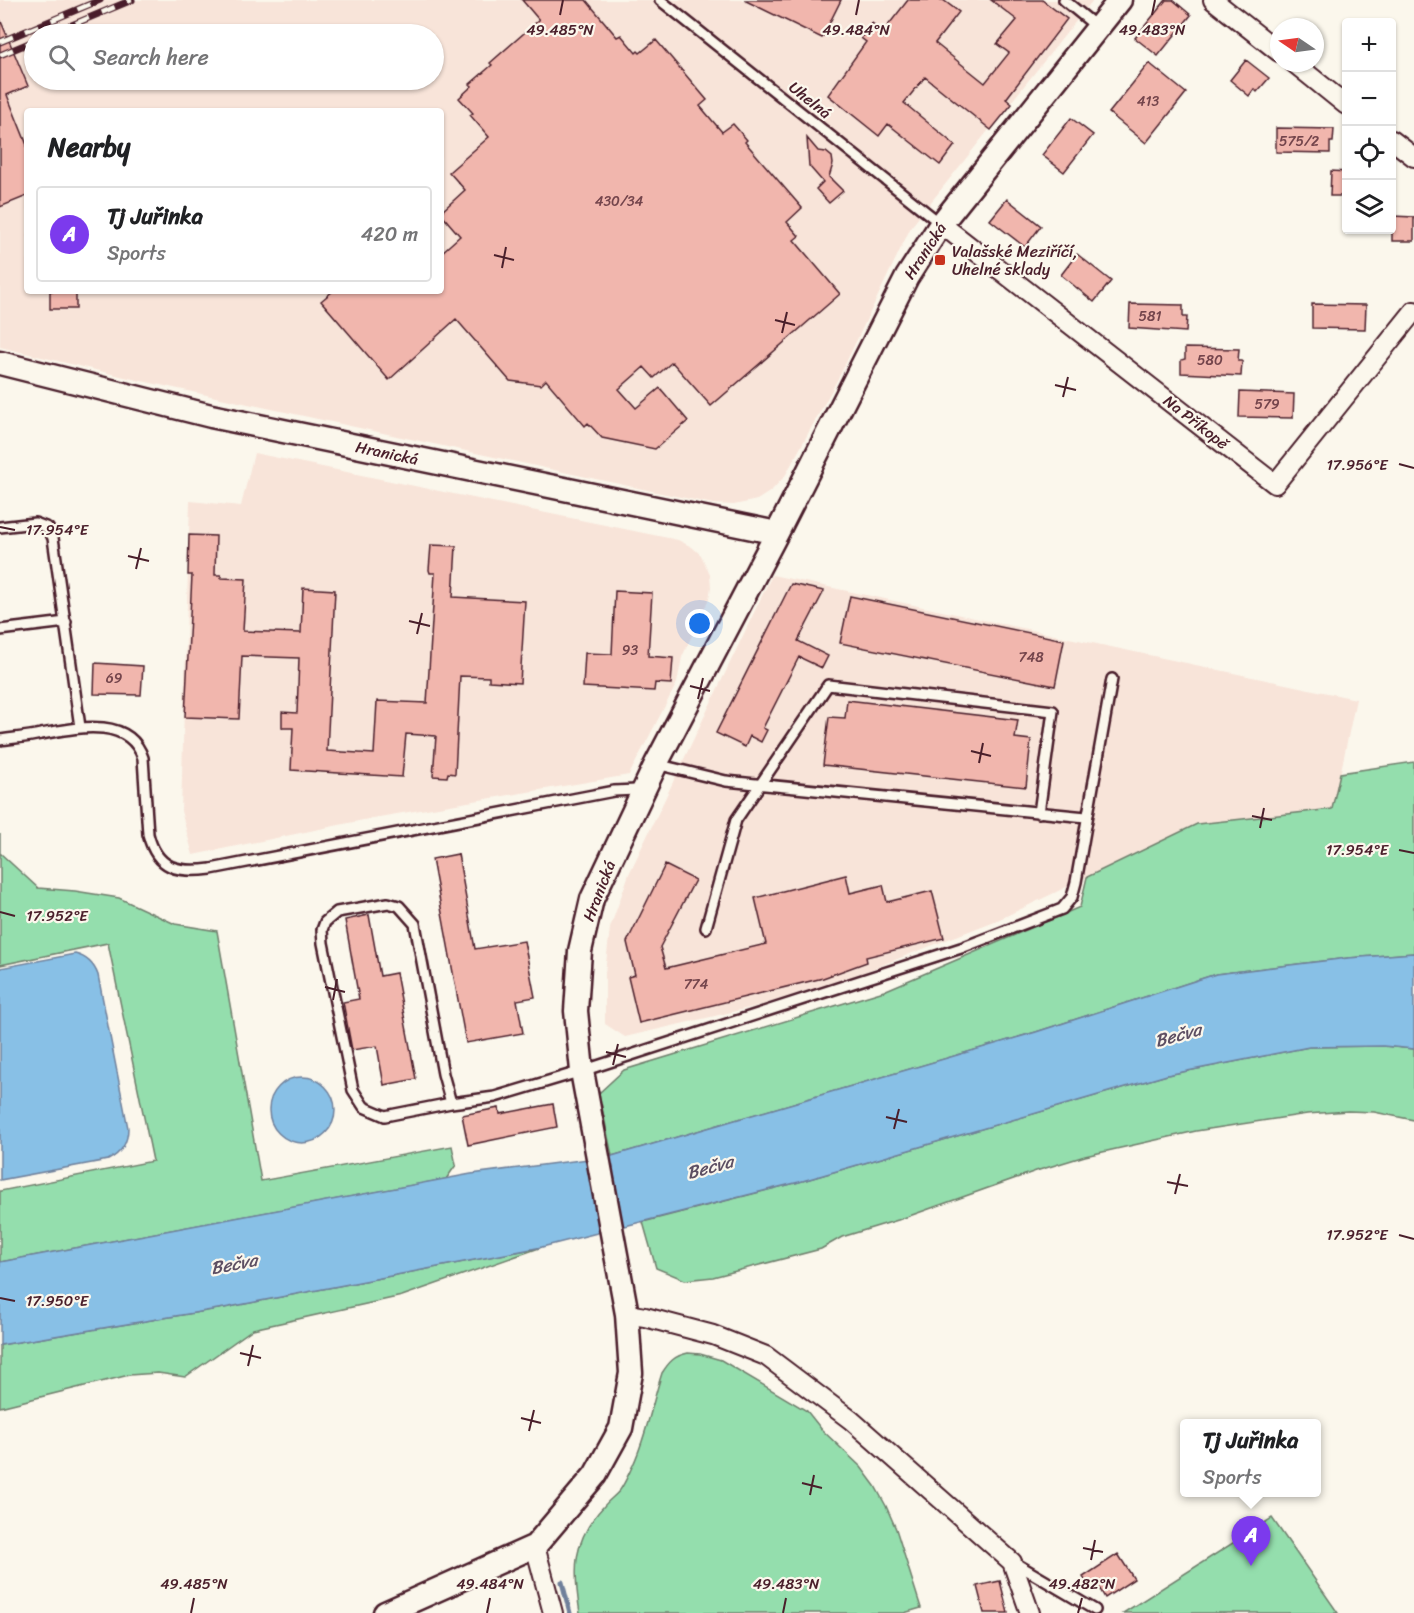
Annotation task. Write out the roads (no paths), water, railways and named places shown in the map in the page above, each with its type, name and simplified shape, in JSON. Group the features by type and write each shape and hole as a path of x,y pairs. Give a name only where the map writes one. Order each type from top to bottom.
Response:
{"street":[{"name":"Hranická","path":"536,1546 595,1475 621,1428 631,1373 627,1314 582,1071 576,1011 576,992 585,926 598,885 656,764 907,277 941,224 1120,0"},
{"path":"1213,0 1270,45"},
{"path":"1305,72 1342,101"},
{"path":"1396,143 1414,157"},
{"name":"Na Příkopě","path":"941,224 1275,484 1414,311"},
{"name":"Hranická","path":"0,363 211,416 777,533"},
{"path":"627,1314 712,1335 766,1356 851,1420 1012,1562 1030,1613"},
{"path":"385,1613 536,1546 553,1613"}],"lane":[{"name":"Uhelná","path":"660,0 941,224"},
{"path":"1064,0 1098,28"},
{"path":"0,527 35,523 48,528 53,538 80,727"},
{"path":"0,630 66,622"},
{"path":"451,1103 443,1074 415,924 399,906 388,903 337,912 325,922 322,930 353,1090 364,1107 385,1116 495,1097 582,1071 961,948 1054,914 1068,904 1072,897 1112,679"},
{"path":"706,928 736,820 828,685 1053,711 1039,813"},
{"path":"0,740 80,727 104,728 117,731 127,737 140,750 145,773 148,834 151,847 165,864 188,871 212,869 614,791 636,790 642,793"},
{"path":"656,764 726,781 1086,817"},
{"path":"1012,1562 1095,1610"}],"water":[{"name":"Bečva","path":"1414,953 1414,1049 1383,1046 1309,1047 1167,1075 799,1182 542,1247 224,1308 0,1345 0,1262 471,1174 612,1156 1036,1032 1216,974 1348,958"},
{"path":"75,954 90,962 98,975 128,1128 127,1138 120,1151 108,1160 0,1180 0,968"},
{"path":"302,1077 315,1080 325,1087 332,1097 335,1110 332,1123 325,1133 315,1140 302,1143 289,1140 279,1133 272,1123 269,1110 272,1097 279,1087 289,1080"}],"waterway":[{"path":"562,1582 570,1613"}],"railway":[{"path":"43,24 100,0"},
{"path":"74,24 132,0"},
{"path":"0,42 24,32"},
{"path":"0,55 24,45"}],"place":[{"name":"Valašské Meziříčí, Uhelné sklady","path":"940,260"},
{"name":"Tj Juřinka","path":"1251,1566"}]}
